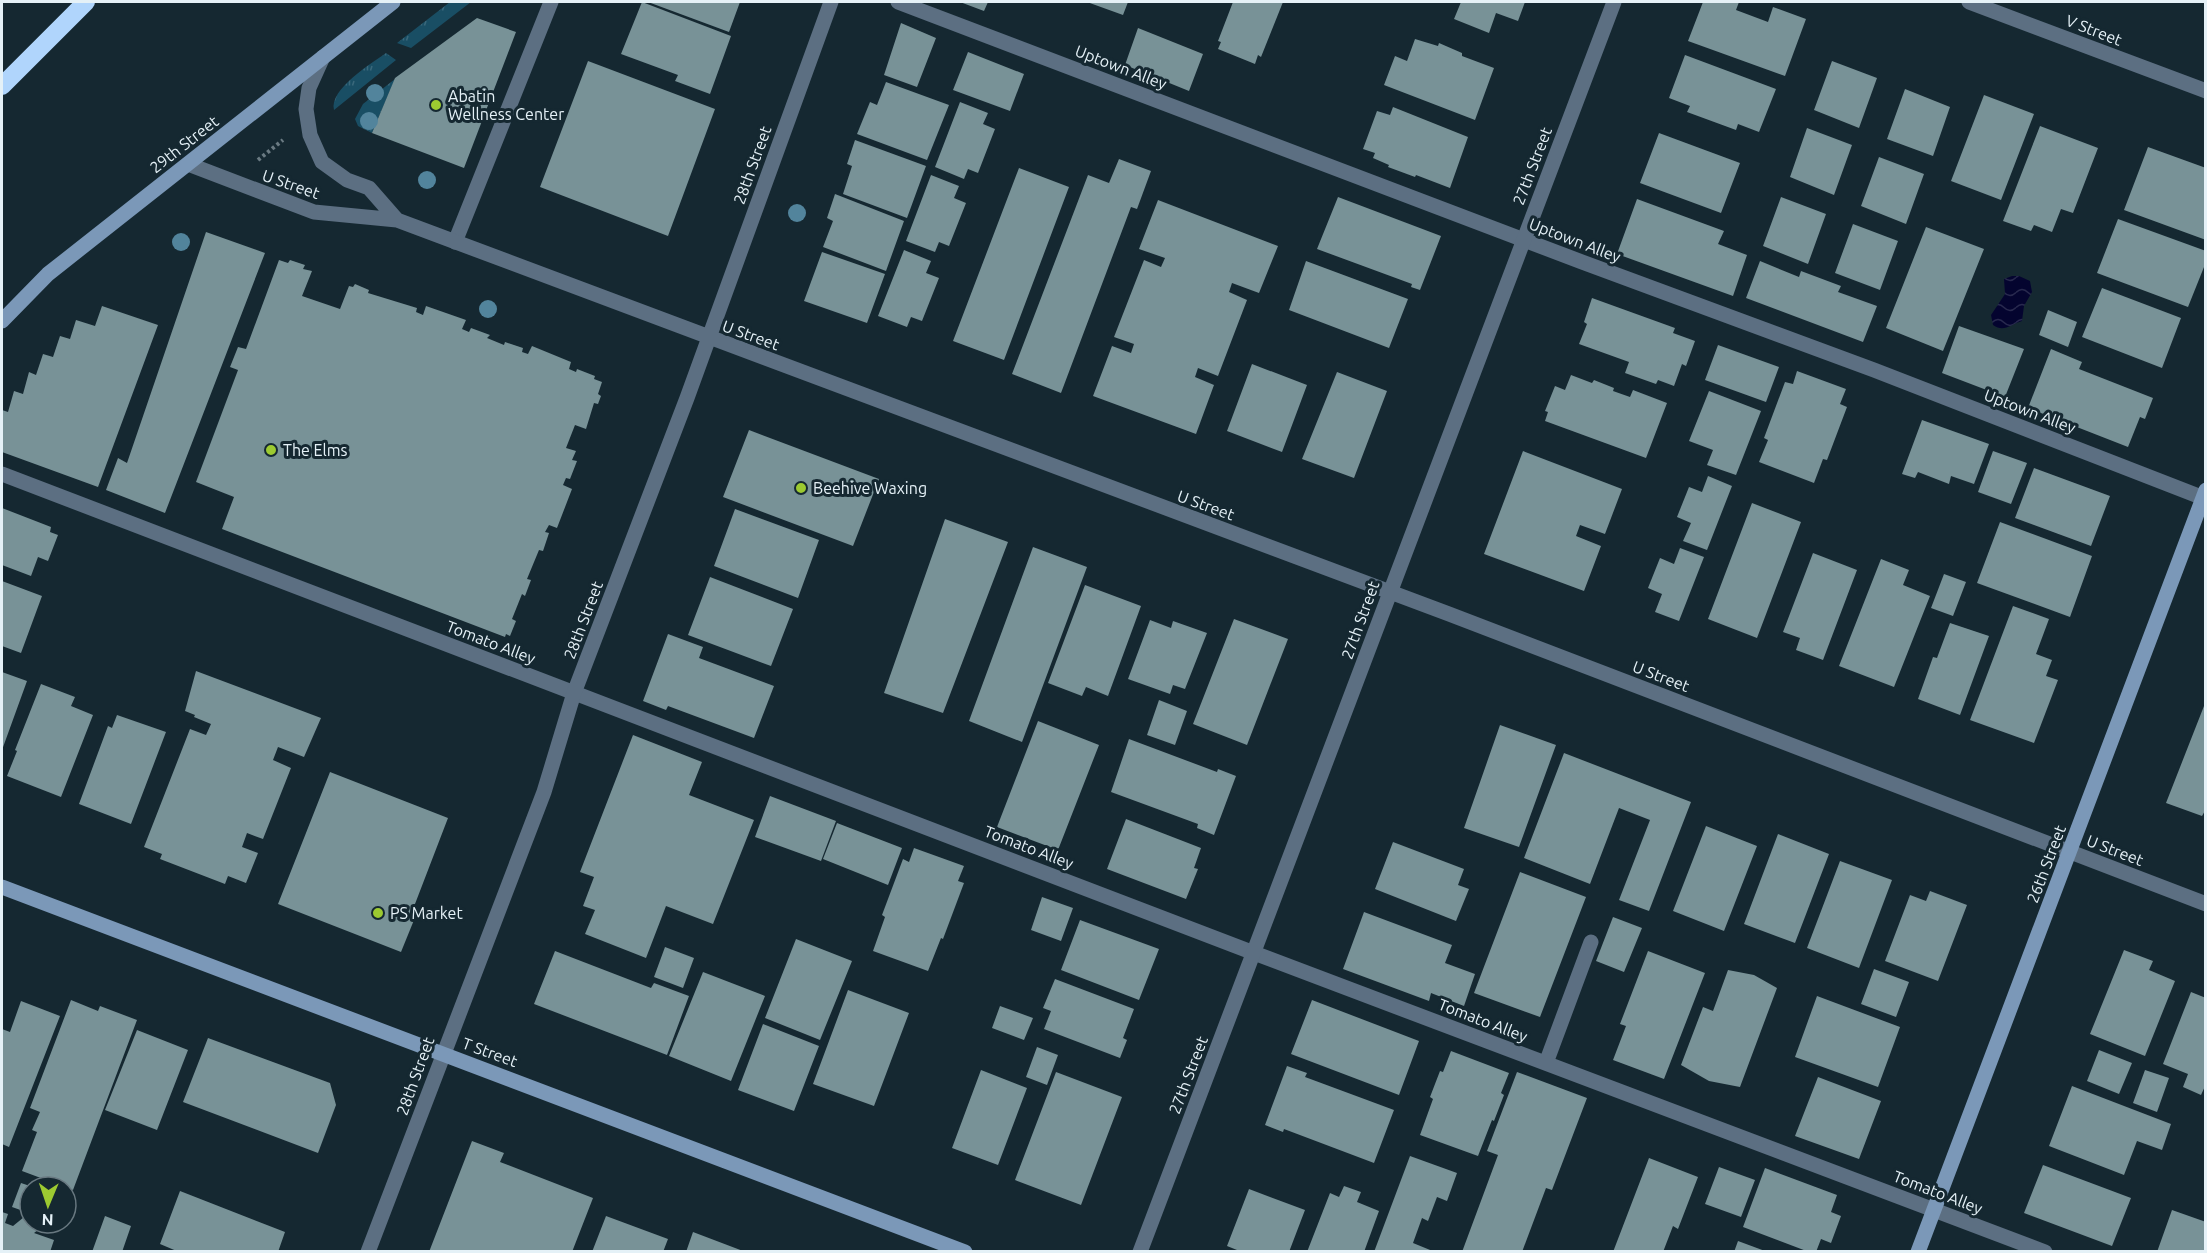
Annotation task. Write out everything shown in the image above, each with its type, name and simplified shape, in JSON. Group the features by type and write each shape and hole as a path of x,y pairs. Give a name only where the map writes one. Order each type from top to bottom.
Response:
{"highway":[{"path":"2,86 87,2"}],"street":[{"name":"29th Street","path":"2,321 48,274 393,2"},
{"path":"455,242 551,2"},
{"name":"28th Street","path":"368,1251 544,792 574,693 708,338 831,2"},
{"name":"Uptown Alley","path":"898,2 2204,496"},
{"name":"27th Street","path":"1140,1251 1614,2"},
{"name":"V Street","path":"1969,2 2205,91"},
{"path":"323,57 309,88 306,109 310,135 322,162 347,180 369,189 397,220"},
{"name":"U Street","path":"188,164 314,212 397,220 1389,592 2205,904"},
{"name":"Tomato Alley","path":"2,474 1254,953 2045,1251"},
{"name":"26th Street","path":"1918,1251 2204,496"},
{"name":"T Street","path":"2,887 965,1251"},
{"path":"1546,1063 1591,942"}],"path":[{"path":"255,162 286,138"}],"green space":[{"path":"450,2 471,2 411,48 397,43"},
{"path":"386,53 396,60 334,110 334,102 344,86"},
{"path":"395,79 372,133 358,126 355,119 363,104"}],"water":[{"path":"2019,276 2030,281 2032,292 2024,306 2022,321 2004,328 1997,327 1993,325 1991,315 2005,294 2004,279"}],"building":[{"path":"642,2 731,36 710,94 675,81 678,75 621,54"},
{"path":"648,2 740,2 729,32"},
{"path":"960,2 988,2 984,11"},
{"path":"1087,2 1128,2 1123,15"},
{"path":"1233,2 1283,2 1261,57 1258,55 1255,64 1218,49 1221,42 1218,41"},
{"path":"1461,2 1525,2 1518,21 1496,13 1489,33 1454,19"},
{"path":"1703,2 1739,2 1736,10 1768,22 1773,7 1806,19 1785,76 1688,41"},
{"name":"Abatin Wellness Center","path":"477,18 516,32 464,168 372,133 395,78"},
{"path":"901,23 936,38 917,87 884,75"},
{"path":"1138,28 1203,54 1189,91 1125,65"},
{"path":"1415,39 1438,46 1439,43 1462,53 1462,56 1494,68 1475,120 1384,85 1395,56 1407,61"},
{"path":"968,52 1024,74 1010,111 953,90"},
{"path":"1685,55 1776,89 1759,132 1738,124 1736,130 1687,112 1690,106 1669,98"},
{"path":"588,61 715,109 668,236 540,187"},
{"path":"1832,61 1877,78 1859,128 1814,110"},
{"path":"886,82 949,105 927,160 857,134 870,102 877,105"},
{"path":"1905,89 1950,107 1933,156 1887,139"},
{"path":"1984,95 2034,114 2001,200 1951,181"},
{"path":"960,102 988,113 983,124 995,129 978,173 968,169 964,179 935,167"},
{"path":"1393,107 1468,137 1450,188 1388,167 1389,165 1373,158 1375,153 1363,149 1377,111 1390,115"},
{"path":"2040,126 2098,148 2073,213 2061,209 2052,232 2034,225 2031,231 2003,221"},
{"path":"1807,128 1852,145 1834,195 1790,177"},
{"path":"1659,133 1740,163 1721,213 1640,183"},
{"path":"855,140 926,166 907,218 843,194 852,166 847,164"},
{"path":"2148,147 2206,168 2206,240 2124,210"},
{"path":"1879,157 1924,174 1906,224 1861,206"},
{"path":"1119,159 1151,171 1137,209 1131,207 1061,393 1012,374 1088,175 1109,183"},
{"path":"1019,168 1069,187 1004,360 953,341"},
{"path":"931,175 959,186 954,198 966,203 949,246 939,242 935,252 906,241"},
{"path":"835,194 904,221 886,271 823,247 833,221 827,218"},
{"path":"1338,197 1441,236 1420,290 1411,287 1412,284 1317,249"},
{"path":"1781,197 1826,214 1808,264 1763,246"},
{"path":"1637,199 1724,231 1718,244 1747,255 1733,296 1617,254"},
{"path":"1158,200 1278,246 1259,293 1232,283 1229,292 1247,300 1218,376 1198,368 1195,377 1214,385 1196,434 1093,396 1112,346 1131,353 1134,344 1114,337 1144,260 1161,267 1165,258 1139,249"},
{"path":"2118,219 2206,251 2206,262 2188,307 2097,273"},
{"path":"1853,224 1898,241 1880,290 1835,273"},
{"path":"1926,227 1984,249 1943,351 1886,328"},
{"path":"206,232 265,253 165,513 106,490 118,458 127,463"},
{"path":"904,250 931,261 926,273 939,278 922,321 911,317 907,327 878,316"},
{"path":"822,252 885,274 867,323 804,301"},
{"name":"The Elms","path":"279,260 288,263 290,260 305,265 303,269 312,271 302,296 340,309 349,286 353,287 355,284 369,290 368,293 417,308 416,312 423,315 426,306 466,320 462,329 469,332 471,328 490,335 487,338 504,345 505,342 523,348 522,352 528,354 532,346 571,362 569,369 576,372 577,369 595,376 594,379 602,382 598,394 601,396 598,404 594,403 586,429 575,425 566,448 576,451 572,460 577,461 570,479 566,478 563,485 572,489 557,528 549,525 545,532 549,533 543,551 539,550 527,579 531,580 525,596 522,594 512,619 516,621 510,636 506,634 505,637 222,529 234,497 196,482 238,370 230,367 238,347 246,349"},
{"path":"1306,261 1408,299 1389,348 1289,310"},
{"path":"1760,261 1799,277 1801,271 1841,286 1838,292 1877,306 1863,342 1746,298"},
{"path":"2102,288 2181,318 2162,368 2082,337"},
{"path":"1592,298 1675,328 1673,333 1695,341 1686,366 1682,364 1674,386 1658,380 1656,384 1625,373 1629,362 1579,344 1587,324 1584,322"},
{"path":"102,306 158,325 98,487 2,452 2,410 8,412 14,391 23,394 29,372 36,375 43,354 53,357 60,336 70,339 76,320 95,326"},
{"path":"2048,310 2077,322 2068,347 2039,335"},
{"path":"1959,326 2024,349 2005,397 1942,373"},
{"path":"1718,345 1779,367 1766,402 1705,380"},
{"path":"2051,349 2082,362 2079,369 2153,398 2145,419 2140,417 2128,447 2028,408"},
{"path":"1252,364 1307,385 1282,452 1227,431"},
{"path":"1797,371 1846,389 1840,404 1847,407 1827,460 1823,459 1814,483 1759,462 1768,440 1764,438 1785,382 1793,384"},
{"path":"1337,372 1387,391 1354,478 1302,459"},
{"path":"1571,375 1592,383 1594,380 1614,388 1613,391 1630,397 1633,390 1667,403 1646,458 1545,421 1548,412 1545,411 1555,386 1565,390"},
{"path":"1709,391 1761,411 1736,475 1707,465 1713,450 1689,441"},
{"path":"1922,420 1989,444 1974,484 1951,476 1949,484 1918,472 1915,478 1902,474"},
{"name":"Beehive Waxing","path":"749,430 879,479 853,546 723,497"},
{"path":"1523,451 1622,489 1605,534 1580,525 1576,536 1601,546 1584,591 1484,554"},
{"path":"1993,451 2027,463 2011,504 1978,492"},
{"path":"2034,468 2110,496 2091,546 2015,518"},
{"path":"1708,476 1732,486 1707,550 1683,541 1691,523 1677,517 1689,487 1702,492"},
{"path":"1752,503 1801,522 1757,638 1708,619"},
{"path":"2,508 51,527 50,532 58,535 48,561 38,557 31,576 2,565"},
{"path":"735,509 819,540 798,598 714,566"},
{"path":"945,519 1008,542 943,713 884,693"},
{"path":"2000,522 2092,556 2070,617 1977,583"},
{"path":"1033,547 1087,567 1022,742 969,721"},
{"path":"1680,548 1704,557 1679,621 1655,612 1662,594 1648,588 1660,558 1674,564"},
{"path":"1813,553 1857,570 1823,660 1796,650 1800,638 1783,632"},
{"path":"1881,559 1909,570 1903,585 1930,596 1894,687 1839,666"},
{"path":"1944,574 1966,582 1953,616 1931,608"},
{"path":"710,577 793,609 771,666 688,635"},
{"path":"2,581 42,596 21,653 2,646"},
{"path":"1085,585 1141,606 1108,696 1086,687 1082,696 1048,683"},
{"path":"2013,606 2049,619 2036,654 2052,660 2046,676 2058,680 2034,743 1970,720"},
{"path":"1234,619 1288,639 1247,745 1193,724"},
{"path":"1150,620 1171,628 1173,621 1207,633 1185,689 1173,685 1170,694 1128,679"},
{"path":"1950,623 1989,636 1960,715 1918,699 1933,657 1937,658"},
{"path":"668,634 703,647 699,658 774,686 754,738 668,706 666,710 643,701"},
{"path":"196,671 321,718 304,757 278,747 273,760 291,768 263,839 247,833 242,847 258,853 246,883 228,876 225,884 160,859 162,854 144,847 190,729 206,735 211,724 185,711"},
{"path":"2,672 27,681 2,750"},
{"path":"41,684 75,697 71,706 93,715 61,797 7,776"},
{"path":"1159,700 1187,711 1175,745 1147,735"},
{"path":"2204,706 2206,707 2206,809 2202,816 2166,803"},
{"path":"117,715 166,732 131,824 79,804 108,726 112,728"},
{"path":"1038,721 1099,745 1058,850 997,827"},
{"path":"1500,725 1556,745 1519,847 1464,828"},
{"path":"633,735 702,762 689,795 754,820 713,924 666,906 646,958 585,934 595,910 583,906 594,877 580,872"},
{"path":"1129,739 1217,772 1218,769 1236,776 1214,835 1197,828 1198,824 1111,792"},
{"path":"1564,753 1691,802 1649,911 1619,900 1650,820 1619,808 1590,884 1524,858"},
{"path":"330,772 448,818 410,917 414,920 401,952 278,904"},
{"path":"770,796 836,821 821,861 755,837"},
{"path":"1126,819 1201,848 1194,868 1198,869 1186,899 1107,869"},
{"path":"837,823 902,848 888,885 823,859"},
{"path":"1706,826 1757,846 1724,931 1673,911"},
{"path":"1778,834 1829,854 1795,943 1744,924"},
{"path":"1393,842 1464,869 1458,885 1469,889 1456,921 1375,889"},
{"path":"914,848 964,866 958,881 964,883 928,971 873,951 885,917 882,915 903,859 909,862"},
{"path":"1840,861 1892,880 1859,968 1807,948"},
{"path":"1520,872 1586,897 1540,1017 1474,993"},
{"path":"1930,891 1967,905 1938,981 1885,961 1910,895 1926,901"},
{"path":"1042,897 1073,908 1061,941 1031,930"},
{"path":"1364,912 1452,945 1445,963 1475,974 1464,1006 1431,993 1429,1001 1343,969"},
{"path":"1613,917 1642,928 1624,972 1596,961"},
{"path":"1080,920 1159,949 1139,1000 1061,970"},
{"path":"796,939 852,961 820,1040 765,1018"},
{"path":"665,947 694,958 683,988 654,977"},
{"path":"2124,950 2153,961 2149,970 2175,981 2145,1056 2090,1034"},
{"path":"555,951 651,988 654,983 689,996 667,1055 534,1004"},
{"path":"1648,951 1705,973 1664,1079 1613,1060 1626,1026 1620,1024"},
{"path":"1874,969 1909,982 1896,1017 1861,1004"},
{"path":"1728,970 1754,975 1777,988 1740,1087 1709,1081 1681,1065 1703,1007 1713,1011"},
{"path":"703,972 765,996 731,1081 669,1056"},
{"path":"1055,979 1134,1009 1123,1038 1127,1040 1120,1058 1044,1029 1051,1011 1043,1008"},
{"path":"848,990 909,1013 874,1106 813,1084"},
{"path":"2191,992 2206,998 2206,1084 2201,1095 2183,1087 2188,1074 2163,1064"},
{"path":"1817,996 1900,1027 1878,1087 1795,1057"},
{"path":"71,1000 98,1011 100,1006 137,1020 78,1177 33,1175 22,1171 37,1132 32,1130 40,1112 30,1108"},
{"path":"1312,1000 1419,1041 1399,1095 1291,1054"},
{"path":"21,1001 60,1016 9,1147 2,1144 2,1029 10,1032"},
{"path":"1000,1006 1033,1018 1024,1040 992,1028"},
{"path":"763,1024 819,1046 794,1111 738,1090"},
{"path":"137,1030 188,1050 157,1130 105,1110"},
{"path":"208,1038 330,1083 336,1105 318,1153 183,1102"},
{"path":"1037,1047 1058,1055 1047,1085 1026,1077"},
{"path":"2099,1050 2132,1063 2119,1094 2087,1081"},
{"path":"1451,1051 1509,1073 1501,1093 1504,1095 1478,1156 1420,1135 1433,1099 1430,1097"},
{"path":"1287,1066 1307,1073 1305,1077 1394,1110 1374,1163 1284,1129 1283,1132 1265,1125"},
{"path":"981,1070 1027,1088 998,1165 952,1148"},
{"path":"2145,1070 2169,1078 2157,1112 2133,1103"},
{"path":"1056,1072 1122,1097 1081,1205 1015,1180"},
{"path":"1517,1072 1587,1098 1552,1190 1546,1188 1522,1252 1462,1252 1498,1155 1487,1151"},
{"path":"1818,1077 1881,1101 1859,1159 1795,1136"},
{"path":"2072,1086 2171,1124 2162,1150 2137,1141 2124,1175 2049,1146"},
{"path":"472,1141 504,1153 500,1162 593,1198 572,1252 429,1252"},
{"path":"1410,1156 1457,1173 1447,1201 1437,1197 1428,1221 1422,1218 1413,1243 1435,1252 1374,1252"},
{"path":"1649,1158 1698,1177 1678,1229 1673,1226 1663,1252 1613,1252"},
{"path":"2043,1165 2131,1198 2112,1246 2024,1213"},
{"path":"1719,1167 1755,1180 1741,1217 1705,1204"},
{"path":"1765,1168 1837,1195 1831,1212 1841,1216 1831,1243 1821,1239 1816,1252 1809,1252 1743,1227"},
{"path":"1344,1186 1361,1192 1357,1202 1379,1211 1364,1252 1307,1252 1330,1193 1339,1197"},
{"path":"1249,1189 1305,1210 1289,1252 1242,1252 1227,1246"},
{"path":"18,1191 18,1209 12,1207"},
{"path":"180,1191 285,1232 278,1252 179,1252 160,1244"},
{"path":"2172,1210 2206,1222 2206,1252 2157,1252"},
{"path":"2,1212 8,1214 5,1223 13,1226 18,1222 18,1235 40,1235 54,1240 50,1252 2,1252"},
{"path":"105,1216 131,1226 122,1252 92,1252"},
{"path":"606,1216 668,1239 663,1252 592,1252"},
{"path":"693,1232 743,1251 743,1252 686,1252"},
{"path":"1738,1241 1765,1251 1765,1252 1734,1252"}],"place":[{"name":"Abatin Wellness Center","path":"436,105"},
{"name":"The Elms","path":"271,450"},
{"name":"Beehive Waxing","path":"801,488"},
{"name":"PS Market","path":"378,913"}]}
